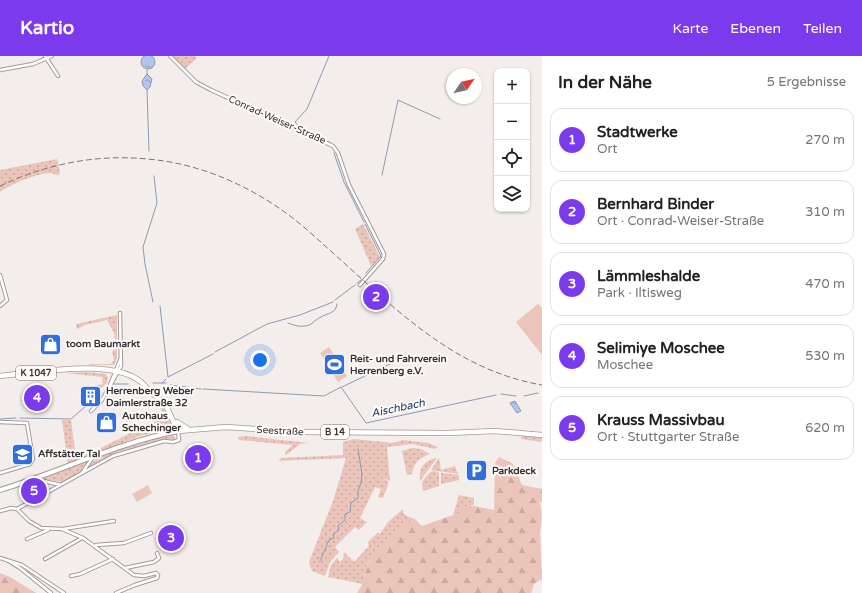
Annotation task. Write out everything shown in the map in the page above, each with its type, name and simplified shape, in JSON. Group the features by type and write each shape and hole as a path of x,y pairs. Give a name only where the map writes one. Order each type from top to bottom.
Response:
{"main road":[{"name":"K 1047","path":"0,376 97,368 116,373 137,380 161,399 168,408 178,431"},
{"path":"169,432 175,423 188,429"},
{"name":"Seestraße","path":"0,490 34,479 138,440 188,429 226,427 305,432 495,431 542,435"}],"street":[{"path":"0,70 33,64 46,57 52,56"},
{"name":"Conrad-Weiser-Straße","path":"170,56 196,82 333,146 338,153 349,185 384,254 383,259 360,285"},
{"path":"46,57 58,76"},
{"path":"0,275 7,300 0,306"},
{"path":"91,411 102,400 121,366 120,313"},
{"path":"0,422 27,423 32,450 32,462 30,464 0,473"},
{"path":"17,509 112,456 164,441 173,442 179,440 178,431"},
{"path":"82,473 94,456"},
{"path":"34,479 61,485"},
{"path":"0,511 11,508 17,509 29,521 48,529 62,530 83,538 95,545 124,568 138,576 156,573 158,576 116,593"},
{"path":"62,530 68,527 114,521"},
{"path":"27,539 48,529"},
{"path":"95,545 124,543 151,533"},
{"path":"45,558 83,538"},
{"path":"124,568 154,562 159,558 157,553"},
{"path":"0,558 22,565 64,593"},
{"path":"71,576 80,574 113,559"},
{"path":"7,560 20,568 51,593"}],"green space":[{"path":"173,56 195,56 197,58 185,69"},
{"path":"57,159 60,172 59,175 49,173 31,177 0,192 0,170"},
{"path":"363,224 380,257 371,266 355,229"},
{"path":"538,304 542,308 542,355 516,322"},
{"path":"117,315 117,343 114,336 115,335 107,320 85,325 77,329 76,324"},
{"path":"115,347 117,347 117,358 114,365 89,365 111,364 114,360 112,351 116,349"},
{"name":"Reit- und Fahrverein Herrenberg e.V.","path":"329,347 347,376 338,382 320,353"},
{"path":"87,372 106,374 108,379 107,383 90,398 91,393 95,392 98,385 103,384 102,377 66,373"},
{"path":"158,401 169,416 172,426 166,430 140,436 68,464 62,420 71,420 76,458 89,454 164,416"},
{"path":"172,434 175,438 173,440 162,440 117,452 87,468 94,461 104,455 126,445"},
{"path":"522,434 542,437 542,442 521,439"},
{"path":"246,436 309,443 300,444 286,455 285,452 293,445 239,440 238,437"},
{"path":"354,439 393,443 403,440 428,443 438,447 435,449 412,444 387,447 390,481 380,477 389,482 383,498 378,497 381,489 375,487 360,518 367,522 359,530 355,527 335,547 339,552 330,562 325,576 312,571 309,562 333,501 346,458 278,461 282,458 343,455 343,442"},
{"path":"412,448 421,449 430,454 418,461 414,466 412,474 407,475 402,451"},
{"path":"499,457 513,464 522,485 542,489 542,502 540,502 542,517 540,532 542,579 534,584 531,593 357,593 363,583 367,565 397,528 402,528 415,519 422,526 453,515 469,505 494,510 495,463"},
{"path":"437,458 420,481 421,469 425,463"},
{"path":"439,458 441,470 455,466 458,474 431,470"},
{"path":"89,460 80,473 63,482 43,479"},
{"path":"435,471 439,473 439,486 423,491 422,482 430,472"},
{"path":"441,473 459,475 459,480 441,484"},
{"path":"148,485 152,493 137,502 132,494"},
{"path":"459,495 474,498 474,505 469,505 453,515"},
{"path":"403,509 403,513 415,519 402,528 367,564 363,584 328,577 331,565 337,558 340,562 343,559 344,552 354,562 369,546 368,542 378,532 380,534 388,522"},
{"path":"176,533 178,540 166,543 164,536"},
{"path":"0,573 10,577 36,593 0,593"}],"water":[{"path":"145,55 151,55 155,59 155,65 151,69 145,69 141,65 141,59"},
{"path":"147,74 152,79 150,87 147,90 143,86 142,81"},
{"path":"515,401 521,411 517,413 510,403"}],"waterway":[{"path":"329,56 307,109 295,122 300,128 331,143"},
{"path":"147,90 149,151"},
{"path":"382,175 398,100 440,119"},
{"path":"334,153 344,182 364,222"},
{"path":"153,302 143,247 157,203 154,176"},
{"path":"365,224 381,256 366,273"},
{"path":"357,283 361,280"},
{"path":"335,300 355,285"},
{"path":"215,352 267,324 300,315 333,302"},
{"path":"288,323 307,326 335,310 337,304"},
{"path":"160,306 168,377 213,354"},
{"path":"342,387 392,363"},
{"name":"Aischbach","path":"162,383 166,379"},
{"name":"Aischbach","path":"153,383 166,383"},
{"name":"Aischbach","path":"114,384 128,384"},
{"name":"Aischbach","path":"170,385 201,389"},
{"name":"Aischbach","path":"203,389 324,396 341,387 366,423 496,395"},
{"path":"524,396 538,393"},
{"path":"501,394 516,396"},
{"name":"Aischbach","path":"91,403 99,396"},
{"name":"Aischbach","path":"20,418 71,419 87,405"},
{"name":"Aischbach","path":"0,419 16,418"},
{"path":"320,561 329,540 334,538 333,534 339,530 338,526 345,520 345,514 350,512 351,503 358,498 362,474 358,449"}],"railway":[{"path":"0,186 17,178 54,166 72,162 109,158 165,161 199,169 216,175 264,198 285,212 308,230 398,311 450,349 479,365 509,377 542,385"}],"place":[{"name":"Bernhard Binder","path":"376,297"},
{"name":"toom Baumarkt","path":"51,344"},
{"name":"Reit- und Fahrverein Herrenberg e.V.","path":"334,365"},
{"name":"Herrenberg Weber Daimlerstraße 32","path":"90,397"},
{"name":"Selimiye Moschee","path":"37,398"},
{"name":"Autohaus Schechinger","path":"106,422"},
{"name":"Affstätter Tal","path":"23,454"},
{"name":"Stadtwerke","path":"198,458"},
{"name":"Parkdeck","path":"477,471"},
{"name":"Krauss Massivbau","path":"34,491"},
{"name":"Lämmleshalde","path":"171,538"}]}
